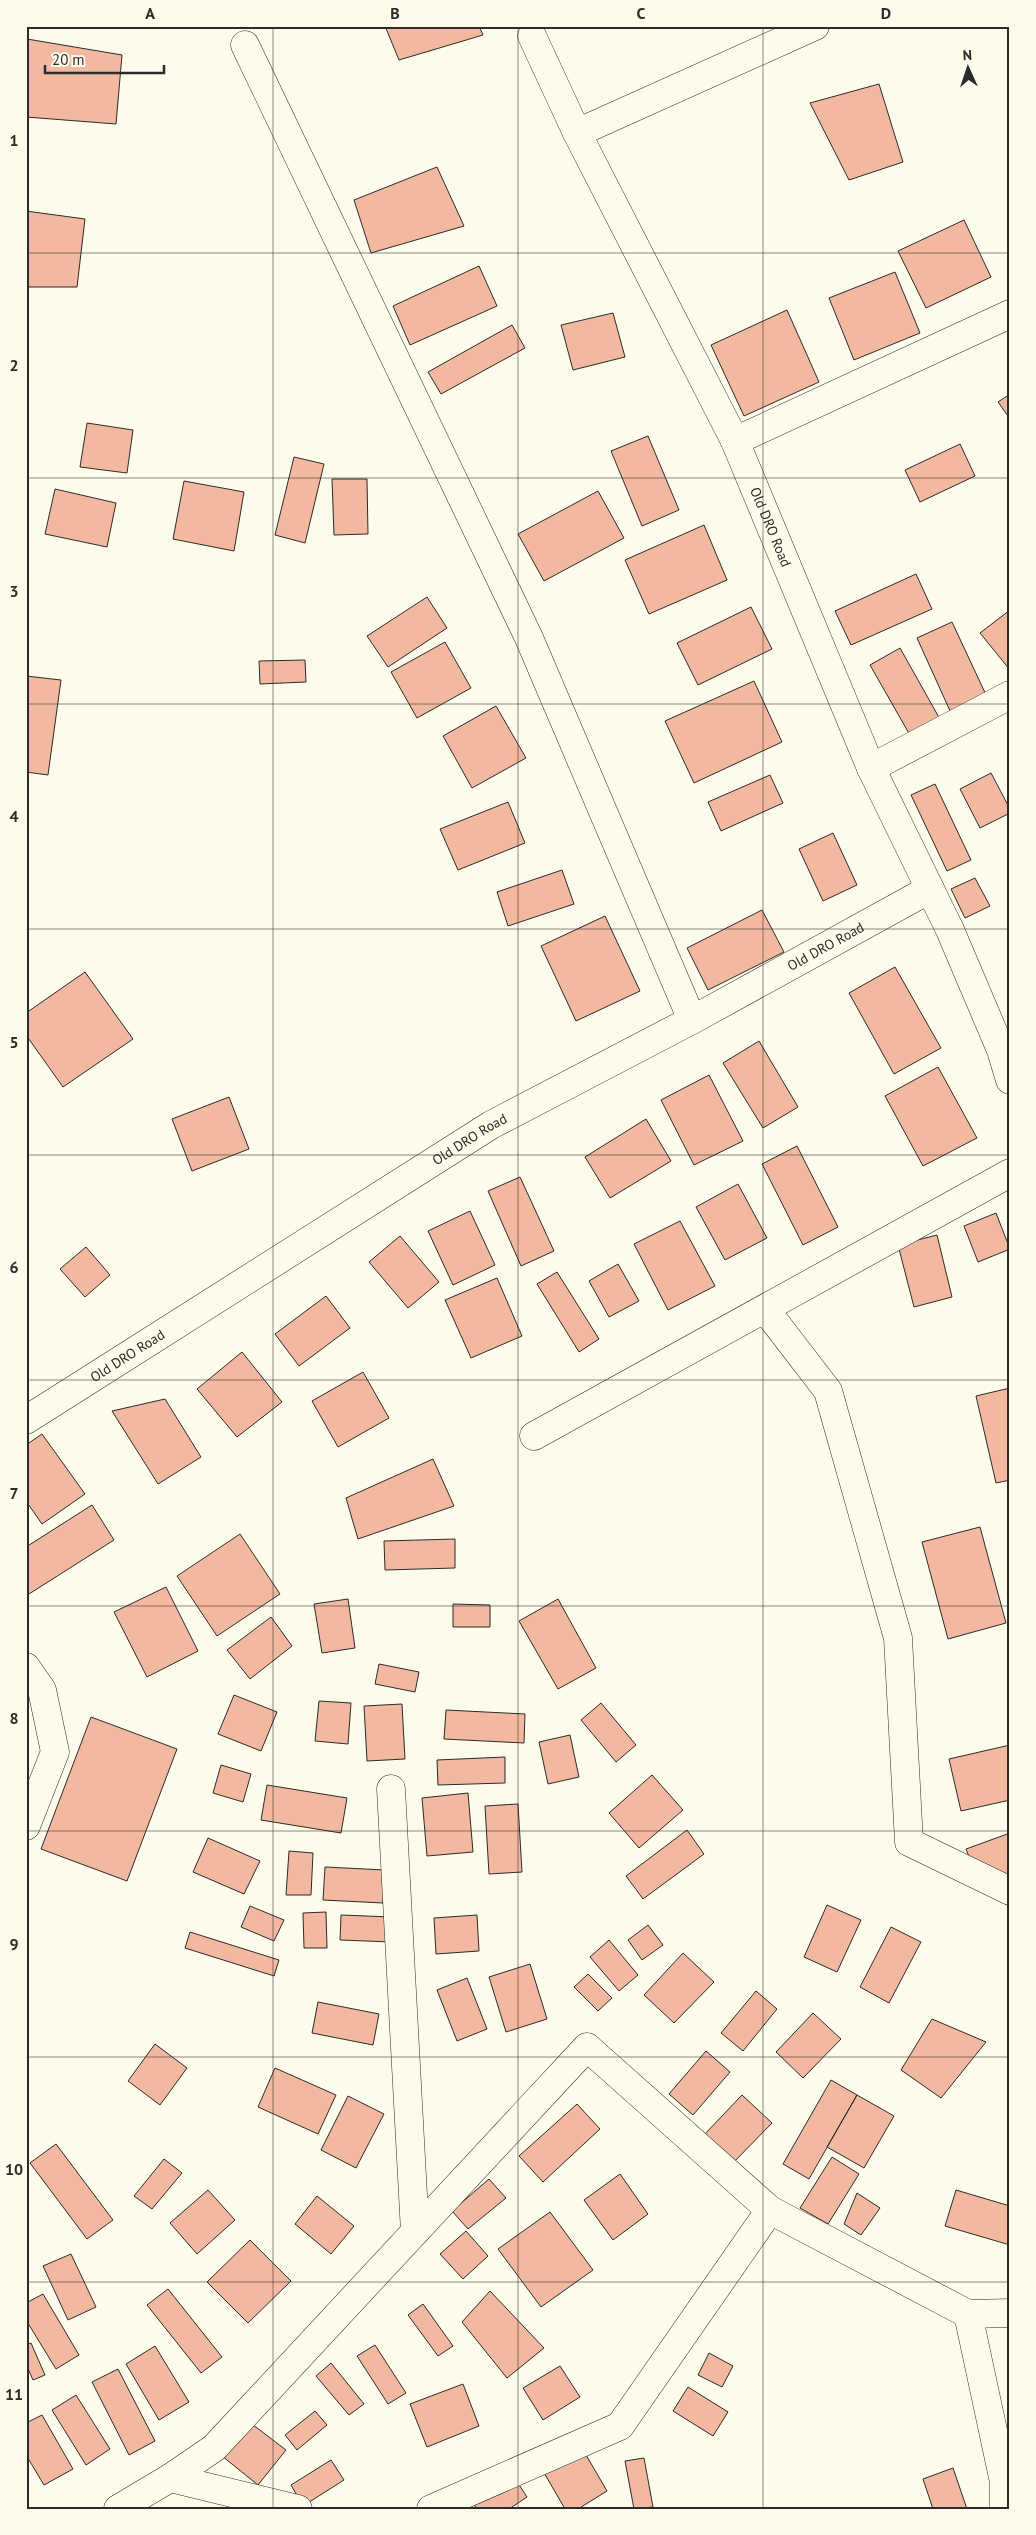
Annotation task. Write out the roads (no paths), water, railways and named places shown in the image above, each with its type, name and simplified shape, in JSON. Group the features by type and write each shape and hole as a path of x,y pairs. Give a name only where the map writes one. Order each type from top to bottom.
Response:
{"street":[{"path":"577,133 815,26"},
{"name":"Old DRO Road","path":"532,36 577,133 735,441 871,768 1005,1048 1010,1080"},
{"path":"245,45 529,638 692,1020"},
{"path":"735,441 1010,314"},
{"path":"871,768 1010,695"},
{"name":"Old DRO Road","path":"26,1420 491,1126 692,1020 930,889"},
{"path":"534,1436 1010,1173"},
{"path":"765,1309 828,1391 898,1638 909,1842 1010,1891"},
{"path":"26,1667 42,1690 56,1752 26,1826"},
{"path":"391,1789 415,2232"},
{"path":"118,2509 170,2478 214,2448 587,2048 770,2210 968,2314 1010,2313"},
{"path":"431,2509 472,2501 620,2426 770,2210"},
{"path":"968,2314 1006,2491"},
{"path":"170,2478 298,2509"}]}
